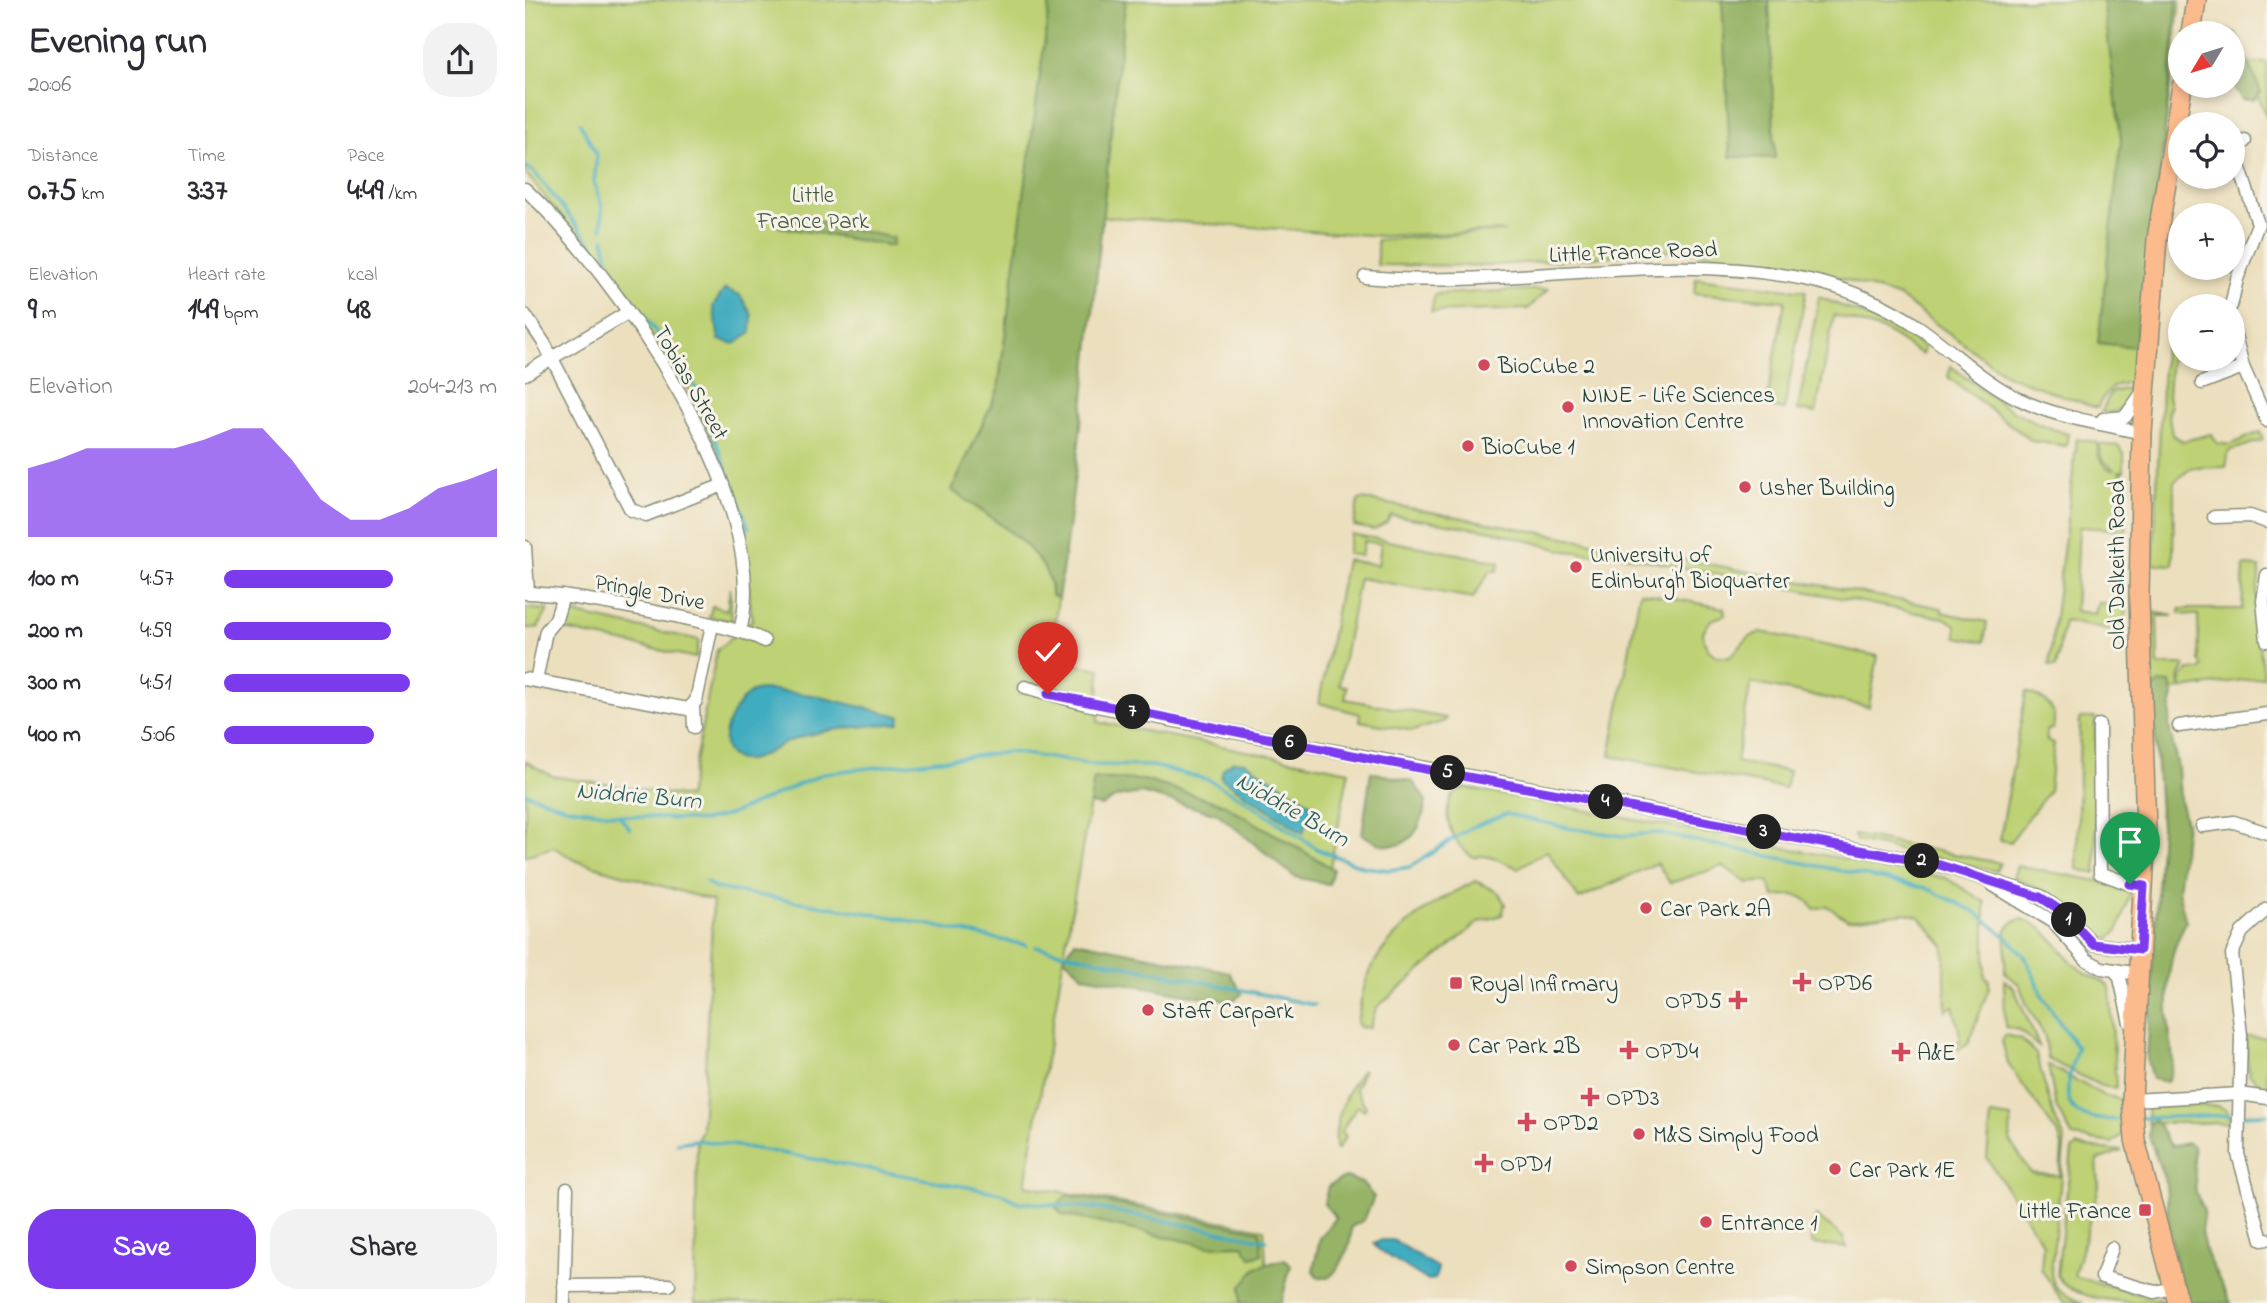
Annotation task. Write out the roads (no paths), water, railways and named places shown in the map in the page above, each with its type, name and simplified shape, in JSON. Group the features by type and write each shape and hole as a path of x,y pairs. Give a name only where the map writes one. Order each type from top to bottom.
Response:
{"main road":[{"path":"2193,21 2196,0"},
{"name":"Old Dalkeith Road","path":"2176,1295 2132,1110 2137,974 2144,886 2146,776 2139,599 2142,433 2157,239 2180,98"}],"street":[{"path":"2234,294 2258,224 2245,186"},
{"name":"Tobias Street","path":"525,189 568,233 627,313 694,420 723,485 735,524 741,560 744,608 740,631"},
{"name":"Little France Road","path":"1365,277 1417,281 1481,279 1685,266 1745,270 1809,280 1884,307 1918,326 2018,399 2075,418 2142,433"},
{"path":"525,374 627,313"},
{"path":"525,315 551,358 631,510 646,515 723,485"},
{"path":"2202,383 2233,371"},
{"path":"2245,371 2267,421"},
{"name":"Little France Road","path":"2075,418 2125,417 2145,390"},
{"path":"2214,517 2250,516 2267,522"},
{"path":"525,547 526,592"},
{"path":"2267,575 2263,601 2267,641"},
{"name":"Pringle Drive","path":"526,592 563,596 712,625 755,634 764,640"},
{"path":"563,596 556,619 546,631 531,680 672,708 693,707"},
{"path":"694,727 693,707 712,625"},
{"path":"1025,687 1086,704 1940,865 2040,897 2063,912 2093,944 2140,950"},
{"path":"2179,726 2267,714"},
{"path":"2099,725 2101,873 2130,884 2144,886"},
{"path":"2201,826 2234,822 2267,832"},
{"path":"1984,878 2052,921 2087,960 2137,974"},
{"path":"2265,1243 2238,1154 2241,1124 2239,1004 2232,954 2242,932 2267,909"},
{"name":"Old Dalkeith Road","path":"2115,970 2124,992 2134,1046"},
{"path":"2132,1110 2240,1094 2267,1098"},
{"path":"564,1303 567,1189"},
{"path":"2112,1248 2102,1277 2176,1295"},
{"path":"564,1286 669,1286"}],"water":[{"path":"725,289 740,295 752,315 751,332 735,344 719,340 713,306"},
{"path":"773,690 812,695 900,716 899,723 814,734 787,742 750,760 737,759 729,753 725,745 725,735 732,714 752,692"},
{"path":"1233,761 1245,762 1313,805 1303,833 1221,778 1223,769"},
{"path":"1393,1240 1438,1268 1435,1279 1427,1280 1379,1250 1374,1243"}],"waterway":[{"path":"580,123 597,155 594,182 602,207 602,229"},
{"path":"525,166 535,173 612,270 696,389 749,528"},
{"path":"604,239 608,261"},
{"name":"Niddrie Burn","path":"525,793 565,807 619,815 704,821 732,814 825,773 1010,752 1096,765 1153,766 1209,780 1242,798 1319,850 1364,867 1390,870 1410,867 1470,828 1506,814 1568,828 1623,836 1657,833 1926,888 1974,911 2009,939 2026,958 2043,997 2077,1048 2068,1084 2068,1097 2072,1107 2079,1114 2091,1118 2129,1119"},
{"path":"619,815 630,829"},
{"path":"706,882 714,888 892,917 1026,945"},
{"path":"1036,947 1314,1005"},
{"path":"2140,1118 2267,1114"},
{"path":"677,1143 697,1140 770,1151 1001,1193 1018,1202 1096,1208 1266,1240"}],"place":[{"name":"BioCube 2","path":"1484,365"},
{"name":"NINE - Life Sciences Innovation Centre","path":"1568,407"},
{"name":"BioCube 1","path":"1468,446"},
{"name":"Usher Building","path":"1745,487"},
{"name":"University of Edinburgh Bioquarter","path":"1576,567"},
{"name":"Car Park 2A","path":"1646,908"},
{"name":"OPD6","path":"1802,982"},
{"name":"Royal Infirmary","path":"1456,983"},
{"name":"OPD5","path":"1738,1000"},
{"name":"Staff Carpark","path":"1148,1010"},
{"name":"Car Park 2B","path":"1454,1045"},
{"name":"OPD4","path":"1629,1050"},
{"name":"A&E","path":"1901,1052"},
{"name":"OPD3","path":"1590,1097"},
{"name":"OPD2","path":"1527,1122"},
{"name":"M&S Simply Food","path":"1639,1134"},
{"name":"OPD1","path":"1484,1163"},
{"name":"Car Park 1E","path":"1835,1169"},
{"name":"Little France","path":"2145,1210"},
{"name":"Entrance 1","path":"1706,1222"},
{"name":"Simpson Centre","path":"1571,1266"}],"park label":[{"name":"Little France Park","path":"813,207"}]}
